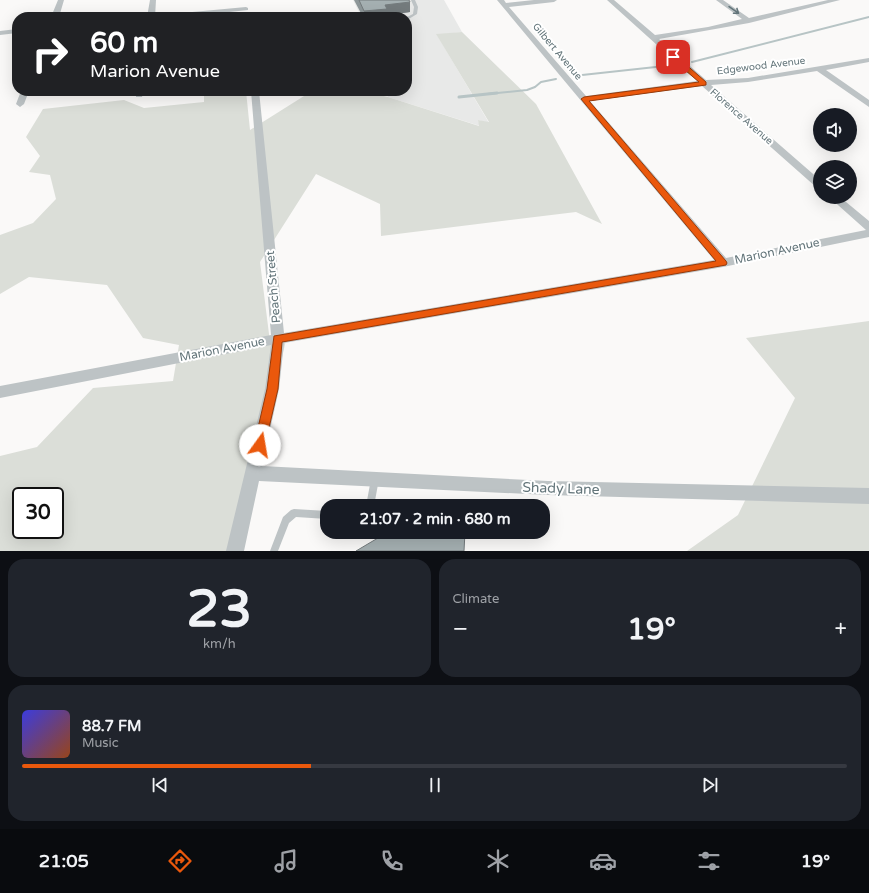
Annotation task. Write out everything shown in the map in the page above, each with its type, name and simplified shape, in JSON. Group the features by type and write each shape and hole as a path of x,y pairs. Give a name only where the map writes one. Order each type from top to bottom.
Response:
{"street":[{"path":"57,12 61,0"},
{"path":"152,12 153,0"},
{"path":"245,0 246,12"},
{"path":"502,3 554,0"},
{"name":"Florence Avenue","path":"610,0 813,179"},
{"path":"719,0 749,21"},
{"path":"652,38 749,21 832,1"},
{"name":"Gilbert Avenue","path":"502,3 723,263"},
{"path":"214,12 246,9"},
{"path":"0,33 12,32"},
{"name":"Edgewood Avenue","path":"584,99 748,80 869,60"},
{"path":"820,69 869,104"},
{"path":"20,104 23,96"},
{"name":"Peach Street","path":"235,551 272,389 278,339 256,96"},
{"path":"842,204 869,227"},
{"name":"Marion Avenue","path":"0,392 278,339 723,263 869,233"},
{"name":"Shady Lane","path":"253,473 548,488 869,496"}],"lane":[{"path":"412,16 416,14 416,7 413,0"},
{"path":"371,499 375,479"},
{"path":"274,551 286,520 294,513 320,515"}],"shaded area":[{"path":"353,0 444,0 462,32 437,35 489,123 478,120 480,126 388,97 412,96 412,12 359,12"},
{"path":"462,32 536,104 602,224 576,212 381,236 380,204 316,174 260,262 270,342 286,340 238,551 0,551 0,456 37,447 93,388 173,381 179,345 143,338 107,285 29,277 0,294 0,235 33,223 56,199 50,175 29,172 40,156 26,137 43,109 124,100 144,108 204,102 204,96 247,96 250,130 304,96 384,96 479,126 478,120 489,122 436,34"},
{"path":"869,321 869,551 687,551 738,515 795,398 746,338"}],"building":[{"path":"359,0 409,0 410,2 385,5 387,9 364,11"},
{"path":"376,539 465,539 464,551 356,551"}],"waterway":[{"path":"692,62 869,17"},
{"path":"573,76 674,65"},
{"path":"497,93 527,90 535,87 541,82 556,79"},
{"path":"459,97 497,93"},
{"path":"487,94 497,93"}],"route":[{"path":"260,445 272,389 278,339 723,263 584,99 704,84 673,57"}]}
